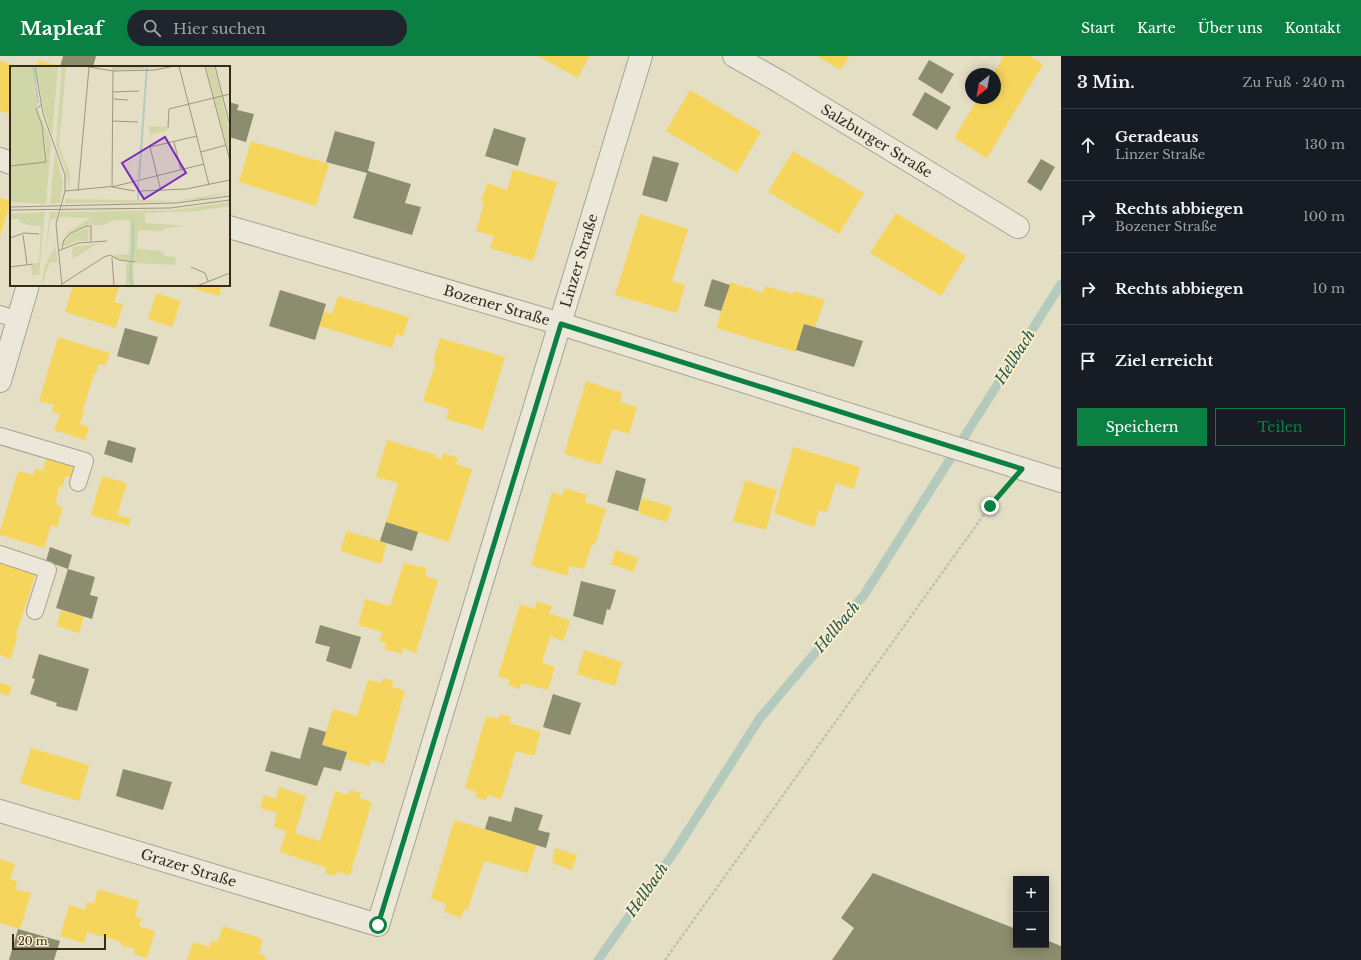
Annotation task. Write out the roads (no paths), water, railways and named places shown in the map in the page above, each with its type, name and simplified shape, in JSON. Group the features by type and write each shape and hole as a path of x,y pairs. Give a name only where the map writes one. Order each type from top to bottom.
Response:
{"street":[{"name":"Linzer Straße","path":"378,925 641,56"},
{"name":"Salzburger Straße","path":"734,56 780,82 1018,227"},
{"path":"0,159 10,163"},
{"name":"Bozener Straße","path":"230,227 561,324 1061,481"},
{"path":"0,381 9,317 27,286"},
{"name":"Grazer Straße","path":"0,811 378,925"}],"lane":[{"path":"0,436 85,461 78,483"},
{"path":"0,554 48,570 35,611"}],"waterway":[{"name":"Hellbach","path":"598,960 675,851 760,718 864,595 1061,284"}]}
